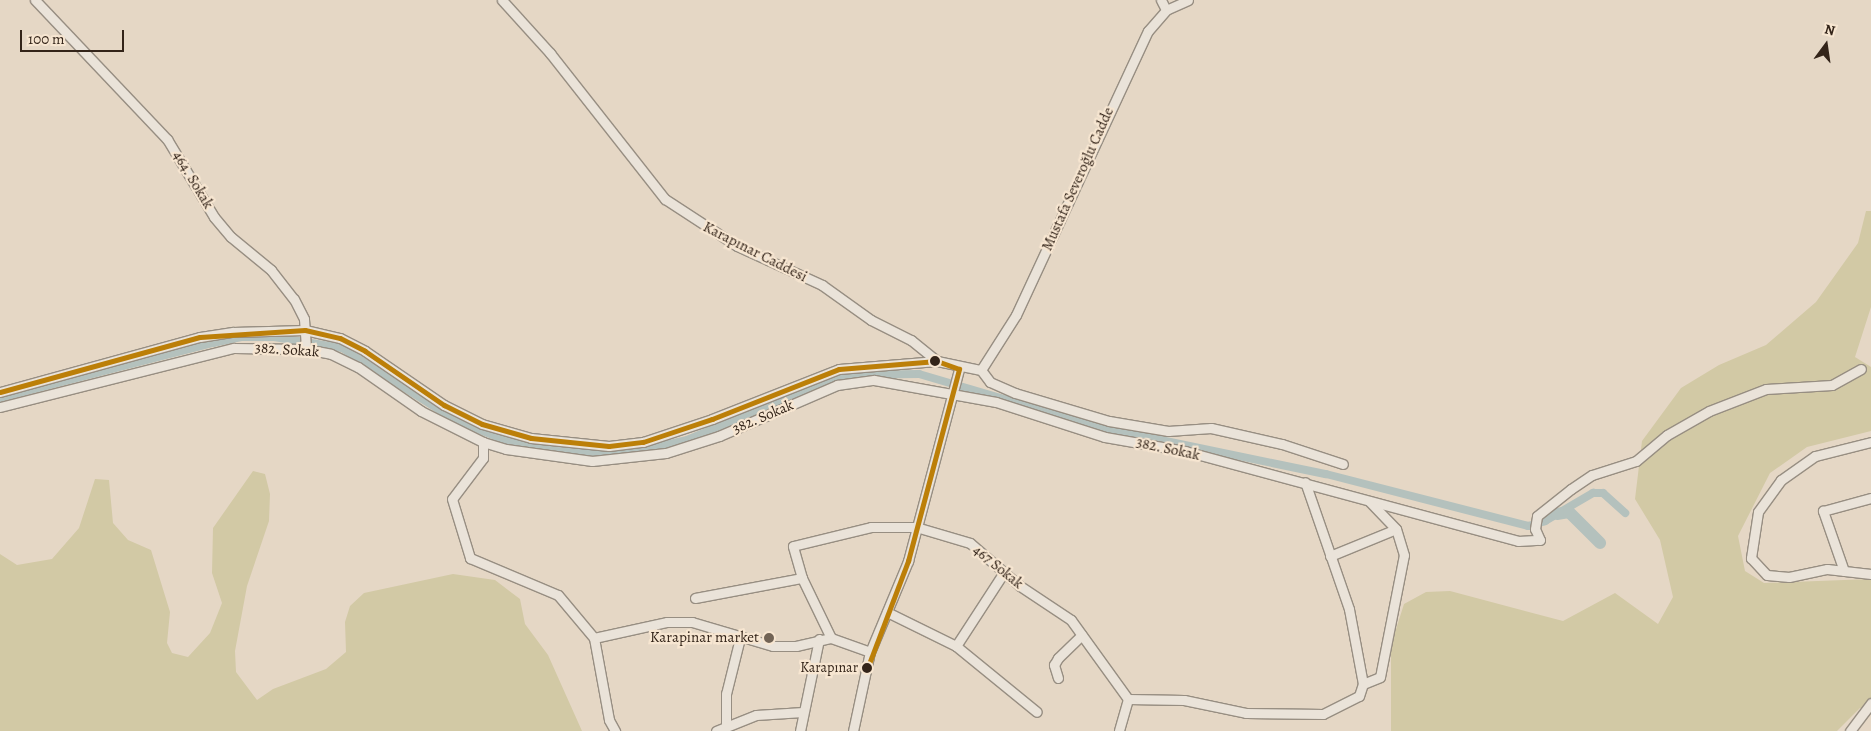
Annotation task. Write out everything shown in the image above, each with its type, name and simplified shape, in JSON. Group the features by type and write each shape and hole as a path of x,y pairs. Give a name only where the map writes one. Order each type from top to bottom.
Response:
{"street":[{"name":"464. Sokak","path":"36,0 167,139 214,217 231,237 271,270 294,299 305,333 306,349"},
{"name":"Karapınar Caddesi","path":"502,0 550,54 665,199 737,246 822,285 871,320 911,340 937,361"},
{"path":"1161,0 1166,10"},
{"name":"Mustafa Severoğlu Cadde","path":"981,370 1016,315 1121,84 1148,31 1166,10 1188,0"},
{"path":"0,392 200,337 233,332 305,333 340,338 365,351 444,405 482,424 531,438 609,446 644,442 712,419 839,369 937,361 958,372 981,370 990,382 1015,393 1109,421 1168,431 1211,428 1282,444 1343,464"},
{"name":"382. Sokak","path":"0,407 218,351 271,347 306,349 331,354 358,367 421,410 483,442 592,461 616,460 666,453 719,436 836,385 874,380 952,392 1105,437 1169,448 1305,482 1518,541 1540,540 1535,529 1537,517 1592,475 1636,461 1667,435 1709,410 1766,389 1832,385 1862,369"},
{"path":"853,731 870,652 908,561 958,372"},
{"path":"483,442 483,458 452,499 470,558 558,596 594,638 609,720 615,731"},
{"path":"1871,442 1815,456 1781,480 1758,512 1751,558 1767,575 1789,577 1827,569 1871,574"},
{"path":"1119,731 1128,699 1184,700 1246,712 1323,714 1359,696 1363,684 1349,609 1305,482"},
{"path":"1844,571 1824,511 1871,498"},
{"path":"1363,684 1380,677 1383,646 1402,574 1404,555 1396,529 1369,501"},
{"name":"467 Sokak","path":"802,578 793,546 871,527 916,527 970,543 1004,572 1071,620 1128,699"},
{"path":"1330,556 1396,529"},
{"path":"956,646 1004,572"},
{"path":"695,598 802,578 831,638"},
{"path":"887,612 956,646 1037,712"},
{"path":"594,638 667,622 692,622 740,638 783,647 831,638 870,652"},
{"path":"1058,678 1054,666 1058,658 1082,635"},
{"path":"726,727 726,694 740,638"},
{"path":"800,731 819,639"},
{"path":"1850,731 1871,703"},
{"path":"716,731 756,715 803,712"}],"shaded area":[{"path":"1866,211 1871,211 1871,307 1855,357 1871,367 1871,431 1807,447 1770,473 1738,536 1745,571 1764,583 1871,579 1871,713 1860,708 1837,731 1391,731 1391,645 1404,604 1426,592 1450,591 1563,621 1615,593 1658,624 1673,597 1660,540 1635,499 1642,441 1681,388 1719,365 1766,345 1816,302 1858,243"},
{"path":"253,471 265,474 270,494 269,521 247,586 235,651 236,672 257,700 273,689 326,669 346,652 345,622 350,606 364,593 453,574 495,580 520,599 525,624 548,655 582,731 0,731 0,554 17,565 52,559 79,528 95,479 109,480 113,523 128,540 151,550 170,612 167,643 172,653 188,657 210,633 222,603 212,573 213,528"}],"waterway":[{"path":"0,398 213,343 242,337 274,337 342,348 455,420 505,440 568,452 625,454 687,440 841,375 919,374 1103,428 1326,474 1528,526 1545,521 1593,493 1603,493 1625,513"},
{"path":"1557,514 1569,512 1600,543"}],"transit line":[{"path":"0,392 200,337 305,330 340,338 365,351 444,405 482,424 531,438 609,446 643,442 712,419 839,369 937,361 959,369"},
{"path":"867,669 908,561 959,369"}],"place":[{"name":"Karapinar market","path":"769,638"},
{"name":"Karapınar","path":"867,668"}]}
